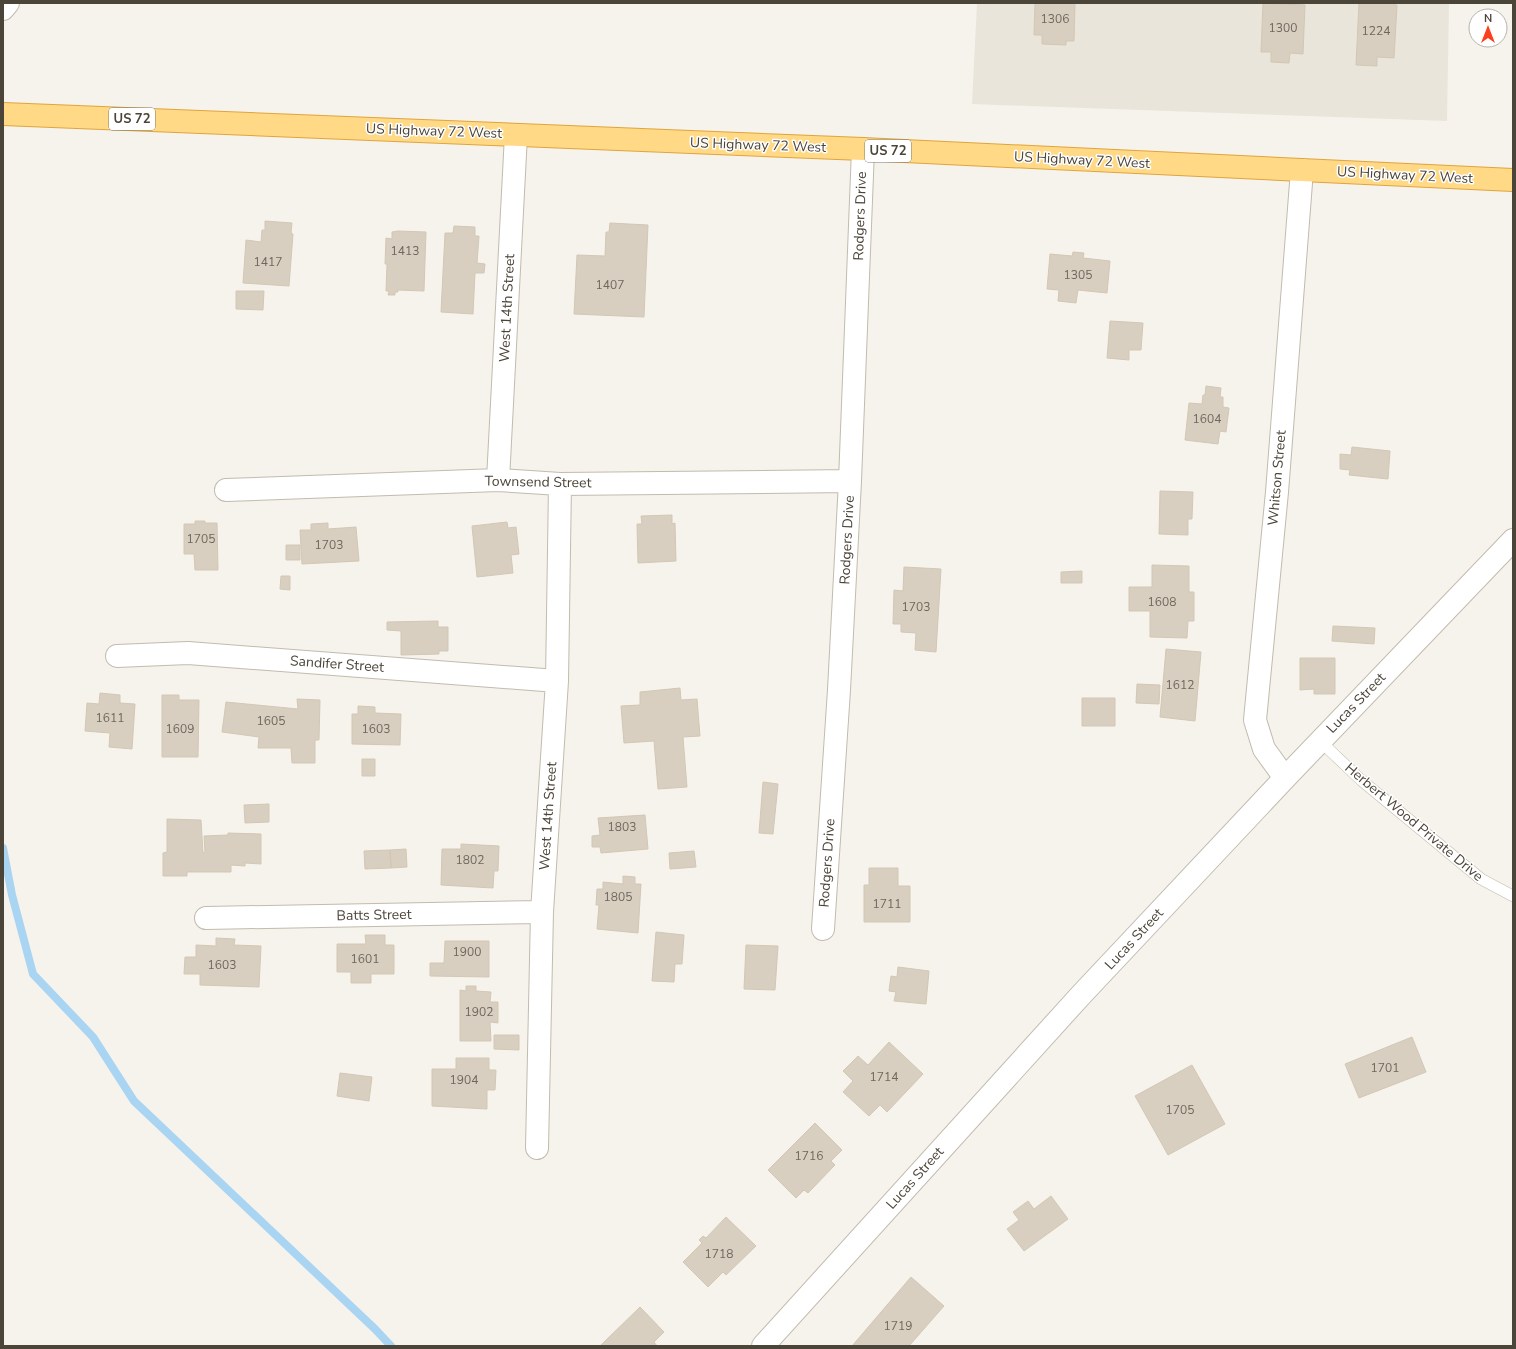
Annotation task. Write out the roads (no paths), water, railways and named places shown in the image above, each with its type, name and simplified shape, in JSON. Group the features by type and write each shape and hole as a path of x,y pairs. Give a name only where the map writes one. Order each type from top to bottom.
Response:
{"highway":[{"name":"US Highway 72 West","path":"3,114 863,150 1513,180"}],"street":[{"path":"3,9 8,3"},
{"name":"West 14th Street","path":"498,480 516,135"},
{"name":"Rodgers Drive","path":"823,930 839,690 850,481 863,150"},
{"name":"Whitson Street","path":"1285,778 1264,749 1255,720 1277,492 1302,170"},
{"name":"Townsend Street","path":"226,490 498,480 560,484 850,481"},
{"name":"West 14th Street","path":"537,1148 542,912 557,681 560,484"},
{"name":"Lucas Street","path":"763,1346 1081,994 1320,741 1513,540"},
{"name":"Sandifer Street","path":"117,656 188,653 557,681"},
{"name":"Batts Street","path":"206,918 542,912"}],"lane":[{"name":"Herbert Wood Private Drive","path":"1320,741 1361,780 1481,879 1513,896"}],"waterway":[{"path":"3,848 12,895 33,974 93,1037 134,1101 375,1329 391,1346"}]}
